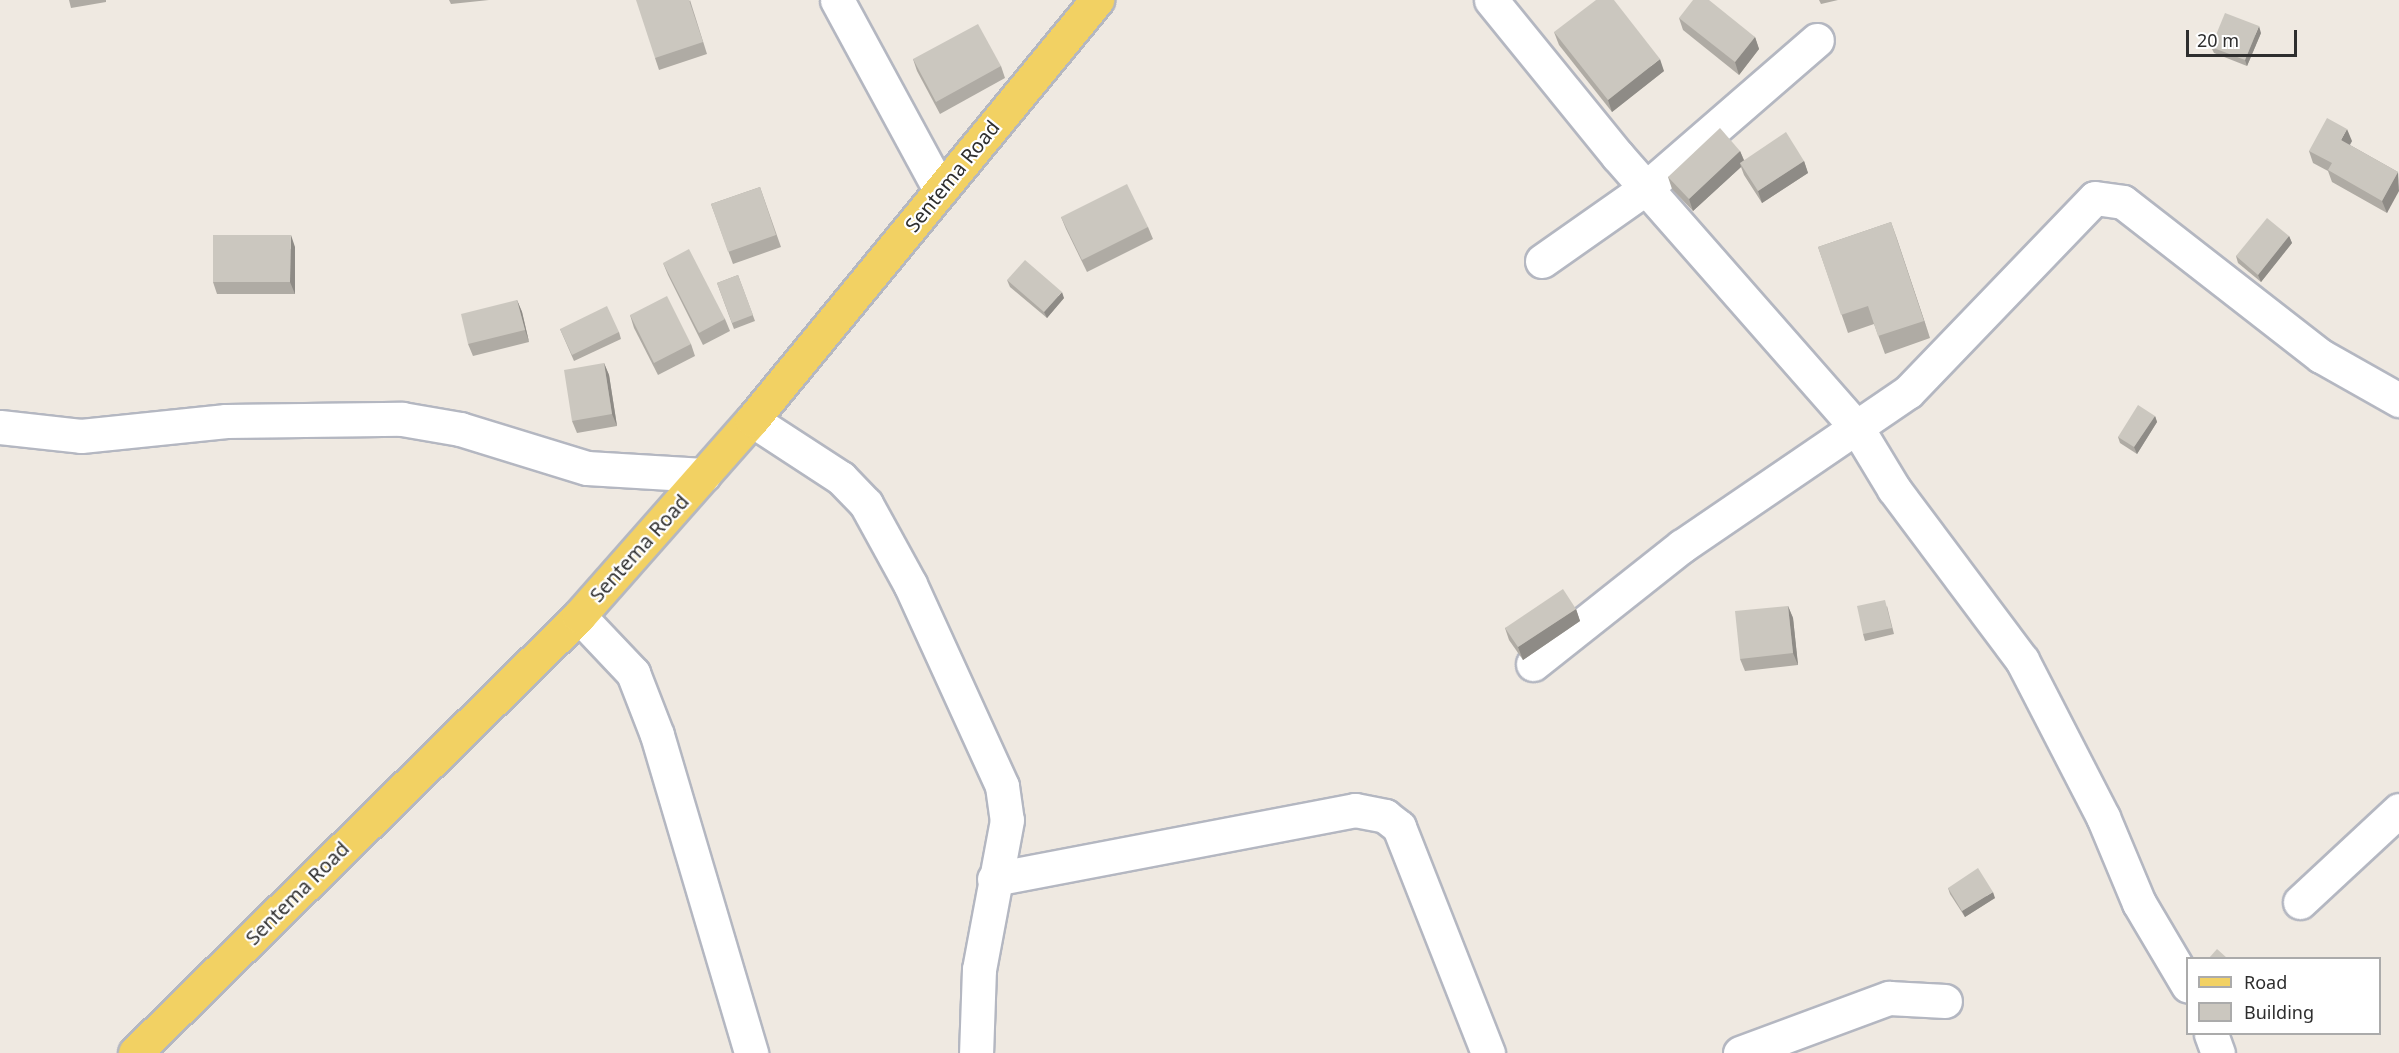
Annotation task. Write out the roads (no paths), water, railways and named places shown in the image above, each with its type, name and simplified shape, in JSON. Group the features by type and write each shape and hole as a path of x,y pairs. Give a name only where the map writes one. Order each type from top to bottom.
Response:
{"main road":[{"name":"Sentema Road","path":"135,1053 579,616 752,420 1097,0"}],"street":[{"path":"837,0 940,190"},
{"path":"1491,0 1646,188 1857,428 1894,489 2022,660 2103,817 2139,903 2186,984"},
{"path":"1542,261 1646,188 1817,40"},
{"path":"1533,664 1682,546 1908,392 2010,291 2083,207 2112,197 2321,356 2399,400"},
{"path":"0,427 81,436 226,421 402,419 460,429 587,468 704,475"},
{"path":"752,420 841,478 887,537 1002,786 1007,820 994,879 979,969 976,1053"},
{"path":"579,616 633,673 657,735 752,1053"},
{"path":"994,879 1355,810 1372,811 1399,827 1488,1053"},
{"path":"2300,902 2399,810"},
{"path":"1740,1053 1889,998 1945,1001"},
{"path":"2211,1035 2218,1053"}]}
